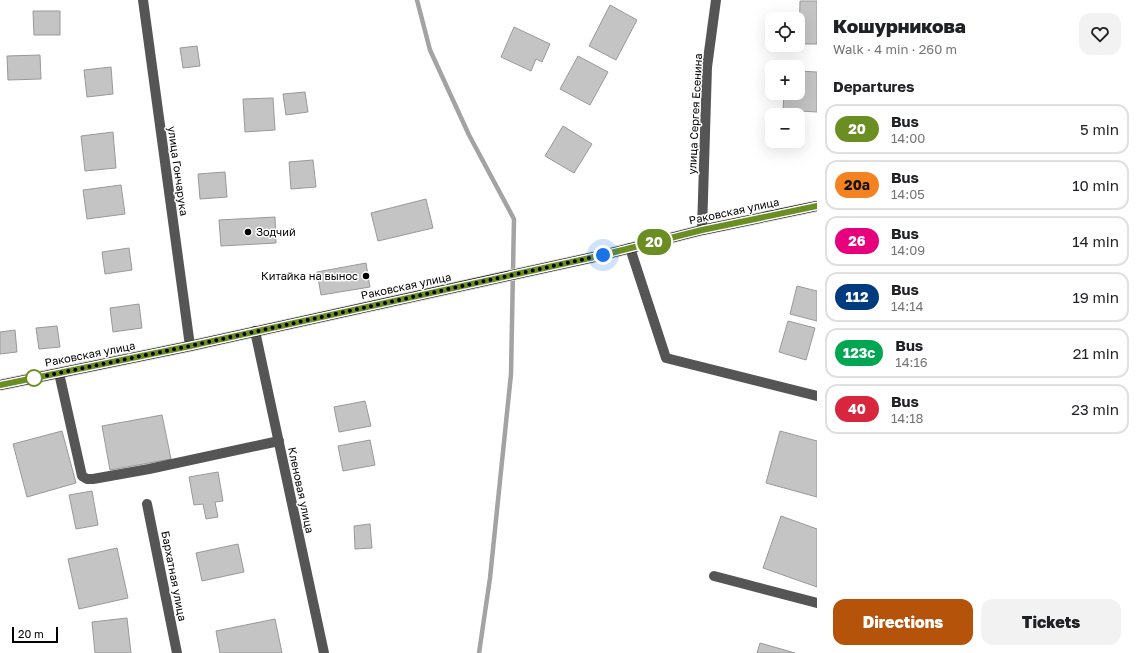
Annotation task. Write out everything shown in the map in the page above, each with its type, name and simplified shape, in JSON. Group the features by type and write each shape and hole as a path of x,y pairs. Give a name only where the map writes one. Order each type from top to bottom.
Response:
{"main road":[{"name":"Раковская улица","path":"0,385 255,332 540,269 702,230 817,206"}],"street":[{"name":"улица Гончарука","path":"143,0 190,346"},
{"name":"улица Сергея Есенина","path":"702,230 707,67 716,0"},
{"path":"630,248 666,358 817,396"},
{"name":"Кленовая улица","path":"255,332 324,653"},
{"path":"59,372 82,476 87,479 149,469 279,441"},
{"name":"Бархатная улица","path":"147,504 178,653"},
{"path":"714,576 817,603"}],"building":[{"path":"800,1 817,1 817,44 805,44 805,12 800,12"},
{"path":"610,5 637,20 616,60 589,46"},
{"path":"33,11 60,11 60,35 34,35"},
{"path":"514,27 550,44 542,62 536,59 531,71 501,57"},
{"path":"197,46 200,66 183,68 180,48"},
{"path":"40,55 41,79 8,80 7,56"},
{"path":"578,56 608,72 590,105 560,89"},
{"path":"111,67 113,94 87,97 84,70"},
{"path":"805,71 817,72 817,112 805,111 805,108 783,108 784,100 805,100"},
{"path":"305,92 308,112 286,115 283,94"},
{"path":"273,98 275,130 245,132 243,99"},
{"path":"563,126 592,144 574,173 545,156"},
{"path":"113,132 116,168 85,171 81,136"},
{"path":"313,160 316,187 291,189 289,162"},
{"path":"225,172 227,197 200,199 198,174"},
{"path":"121,185 125,214 87,219 83,190"},
{"path":"426,199 433,228 378,241 371,213"},
{"name":"Зодчий","path":"275,217 276,243 221,246 219,220"},
{"path":"129,248 132,270 105,274 102,252"},
{"path":"366,263 370,287 321,295 317,272"},
{"path":"797,286 817,291 817,321 790,314"},
{"path":"139,304 142,328 113,332 110,308"},
{"path":"788,321 815,328 806,360 779,352"},
{"path":"57,326 60,347 39,349 36,328"},
{"path":"15,330 17,352 0,354 0,332"},
{"path":"365,401 371,426 339,432 334,407"},
{"path":"162,415 171,459 110,470 102,426"},
{"path":"62,431 76,483 27,497 13,444"},
{"path":"780,431 817,441 817,497 766,483"},
{"path":"370,440 375,465 343,471 338,446"},
{"path":"218,472 223,501 215,502 218,517 206,519 203,504 194,505 189,477"},
{"path":"92,491 98,525 76,529 69,495"},
{"path":"781,516 817,529 817,587 763,568"},
{"path":"370,524 372,548 355,549 354,526"},
{"path":"238,544 244,572 202,581 196,553"},
{"path":"117,548 128,598 79,609 68,559"},
{"path":"127,618 131,653 95,653 92,622"},
{"path":"275,619 282,653 220,653 216,631"},
{"path":"760,643 795,653 757,653"}],"waterway":[{"path":"417,0 430,50 469,135 514,219 511,374 490,578 479,653"}],"bus line":[{"name":"20","path":"0,385 190,346 603,255 702,230 817,206"}],"place":[{"name":"Зодчий","path":"248,232"},
{"name":"Китайка на вынос","path":"366,276"}],"route":[{"path":"34,378 30,379 190,346 603,255"}]}
